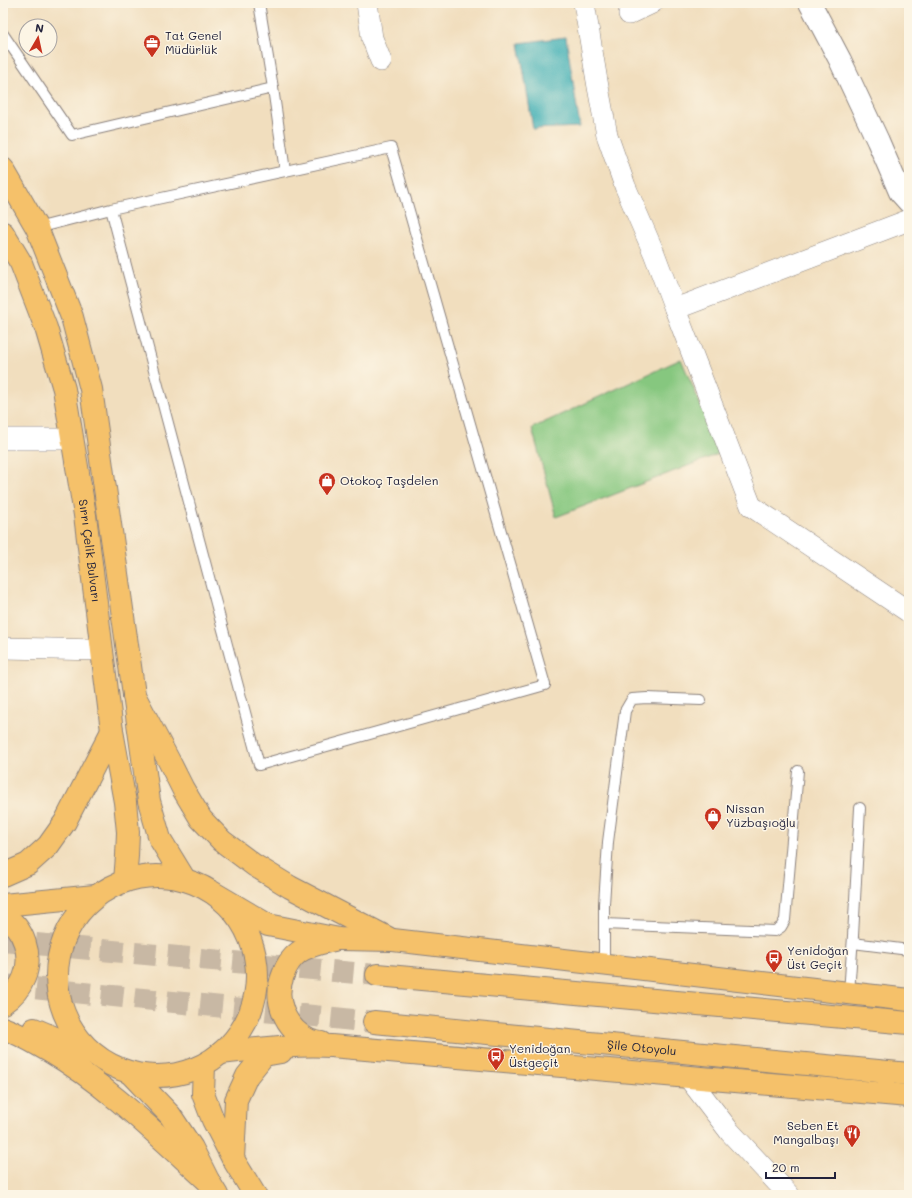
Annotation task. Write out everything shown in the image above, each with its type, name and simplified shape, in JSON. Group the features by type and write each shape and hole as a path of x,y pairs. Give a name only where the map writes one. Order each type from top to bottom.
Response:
{"main road":[{"path":"3,169 37,228 72,318 91,389 149,801 160,839 185,880"},
{"name":"Sırrı Çelik Bulvarı","path":"3,233 21,263 46,328 64,389 85,515 112,731 125,802 128,832 124,881"},
{"path":"134,695 183,789 201,819 222,841 254,866 290,887 392,940"},
{"path":"3,875 28,864 48,846 65,822 112,731"},
{"path":"93,1054 73,1032 60,1004 56,974 61,944 74,918 95,896 124,881 155,875 185,880 212,892 268,925 339,939 392,940 909,1000"},
{"path":"3,1019 18,1022 93,1054 110,1065 130,1073 155,1076 180,1074 204,1065 221,1053 242,1029 254,1001 257,970 251,940 235,913 212,892"},
{"path":"3,905 95,896"},
{"path":"3,916 7,918 18,930 26,944 28,961 25,977 16,992 3,1003"},
{"path":"322,1046 310,1041 295,1031 285,1017 279,1000 280,983 286,966 298,953 313,944 339,939"},
{"path":"377,975 909,1023"},
{"name":"Şile Otoyolu","path":"374,1022 909,1074"},
{"path":"3,1028 19,1034 68,1062 111,1094 213,1188"},
{"path":"221,1053 270,1048 322,1046 909,1096"},
{"path":"233,1160 236,1100 247,1076 264,1055 322,1046"},
{"path":"204,1065 203,1094 213,1120 233,1160 255,1195"},
{"path":"130,1073 170,1115 192,1148 213,1188"}],"street":[{"path":"367,3 372,38 381,61"},
{"path":"584,3 607,135 625,186 654,253 752,506 909,612"},
{"path":"629,14 652,3"},
{"path":"810,3 840,60 900,192 909,202"},
{"path":"675,309 909,220"},
{"path":"3,439 72,439"},
{"path":"3,648 102,650"},
{"path":"688,1077 730,1132 789,1195"}],"lane":[{"path":"259,3 285,171"},
{"path":"3,34 72,136 273,88"},
{"path":"37,228 111,209 391,148 546,685 259,765 111,209"},
{"path":"604,965 604,904 608,842 625,711 632,699 647,698 701,700"},
{"path":"604,924 775,931 781,927 785,920 798,771"},
{"path":"849,993 860,808"},
{"path":"853,943 909,950"}],"green space":[{"path":"681,359 721,453 556,517 532,428"}],"water":[{"path":"566,37 580,127 533,129 519,43"}],"tunnel":[{"path":"3,941 377,975"},
{"path":"3,985 374,1022"}],"place":[{"name":"Tat Genel Müdürlük","path":"152,58"},
{"name":"Otokoç Taşdelen","path":"327,496"},
{"name":"Nissan Yüzbaşıoğlu","path":"713,831"},
{"name":"Yenidoğan Üst Geçit","path":"774,973"},
{"name":"Yenidoğan Üstgeçit","path":"496,1071"},
{"name":"Seben Et Mangalbaşı","path":"852,1148"}]}
